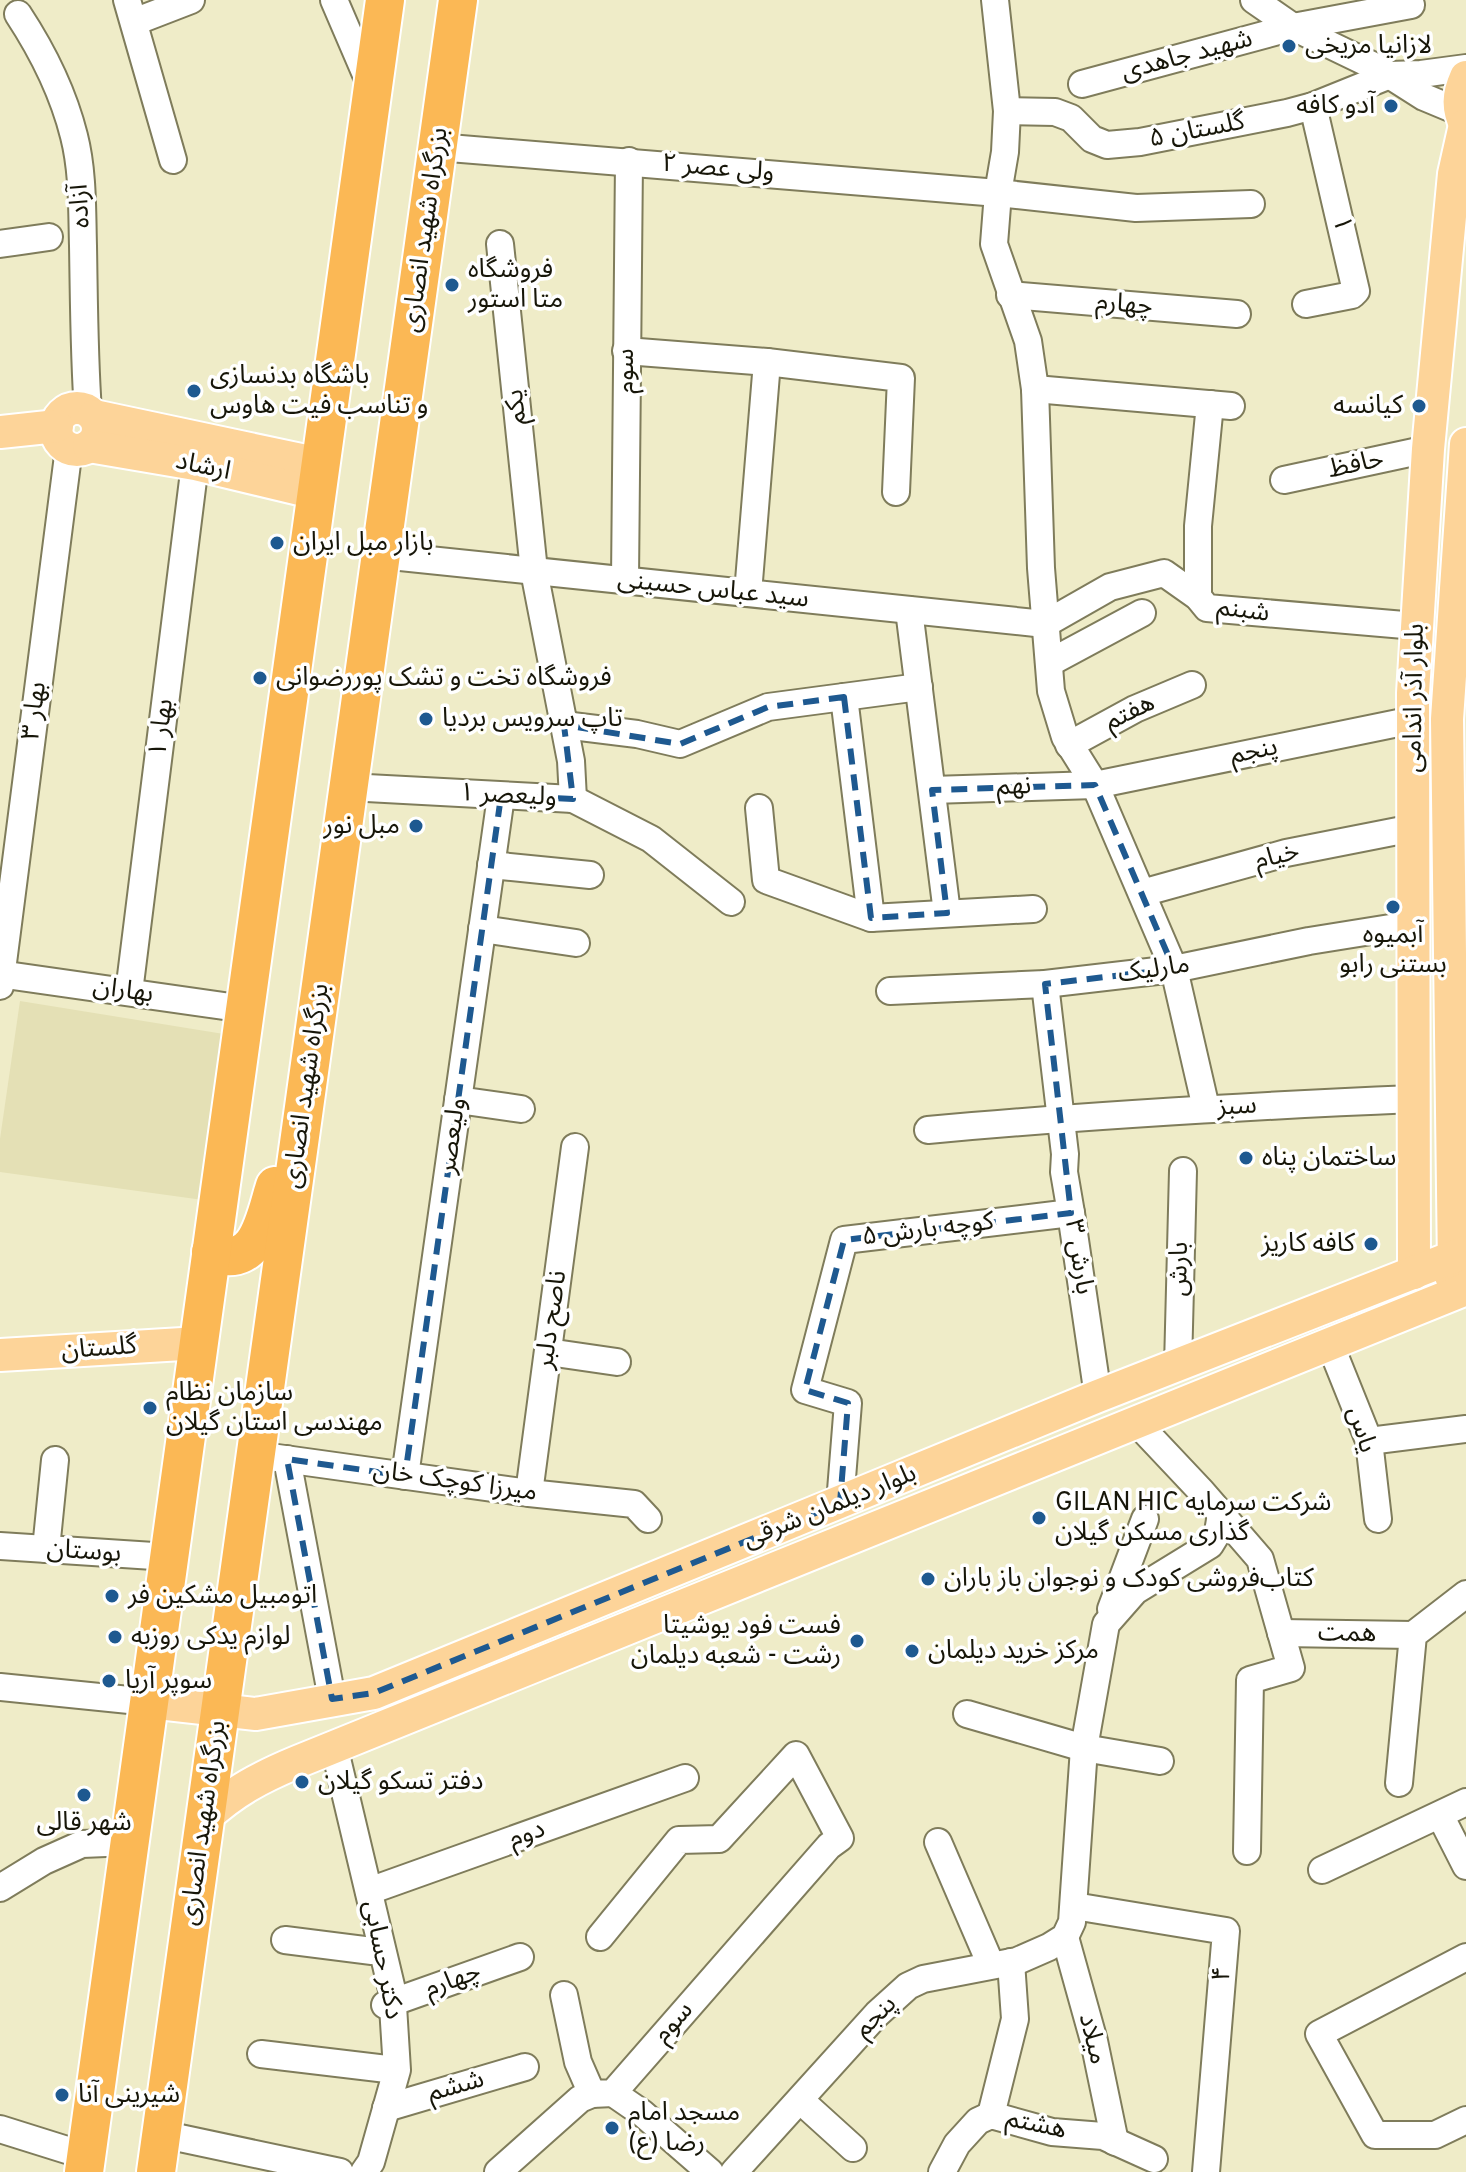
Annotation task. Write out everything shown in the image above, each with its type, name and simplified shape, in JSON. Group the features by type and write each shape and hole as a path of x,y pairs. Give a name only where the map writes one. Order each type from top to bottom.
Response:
{"highway":[{"name":"بزرگراه شهید انصاری","path":"156,2172 205,1818 184,1706 169,1557 385,0"},
{"name":"بزرگراه شهید انصاری","path":"85,2164 130,1842 184,1706 271,1457 308,1074 458,0"},
{"path":"211,1252 238,1255 249,1249 259,1236 308,1074"}],"main road":[{"name":"بلوار آذر اندامی","path":"1414,1273 1413,720 1416,626 1428,449 1454,174 1464,121 1460,92 1466,77"},
{"name":"ارشاد","path":"79,430 195,464 318,478"},
{"name":"ارشاد","path":"0,432 79,430 318,478"},
{"name":"بلوار آذر اندامی","path":"1459,1255 1452,1183 1458,1056 1458,915 1447,719 1466,444"},
{"path":"1416,626 1453,627"},
{"path":"1415,1185 1427,1194 1440,1193 1452,1183"},
{"path":"1420,1307 1450,1279 1459,1255"},
{"name":"بلوار دیلمان شرقی","path":"184,1706 256,1714 374,1693 1098,1396 1459,1255"},
{"name":"بلوار دیلمان شرقی","path":"205,1818 226,1798 263,1776 1466,1289"},
{"name":"گلستان","path":"0,1355 199,1343"},
{"path":"1098,1396 1136,1422"},
{"path":"263,1776 240,1778 227,1772 220,1760 225,1743 252,1730 327,1713 374,1693"}],"street":[{"path":"173,160 130,11 191,0"},
{"path":"334,0 372,90"},
{"path":"995,0 1007,111 994,244 1028,341 1035,389 1041,568 1051,691 1065,737 1095,785 1174,969 1206,1108"},
{"path":"1254,0 1293,27 1390,75 1464,121"},
{"name":"شهید جاهدی","path":"1082,84 1293,27 1411,5"},
{"name":"آزاده","path":"18,14 46,59 75,139 82,197 85,372 79,430"},
{"path":"1390,75 1466,68"},
{"name":"گلستان ۵","path":"1007,111 1055,112 1071,118 1092,139 1107,145 1140,142 1313,106 1390,75"},
{"name":"۱","path":"1306,304 1352,295 1356,291 1313,106"},
{"name":"ولی عصر ۲","path":"437,147 998,193 1136,208 1251,204"},
{"name":"سوم","path":"625,580 629,161"},
{"path":"0,244 49,237"},
{"name":"یکم","path":"500,244 534,571 571,761 573,799"},
{"name":"چهارم","path":"1010,295 1237,314"},
{"path":"626,351 767,362 901,378 896,492"},
{"path":"748,593 767,362"},
{"path":"1035,389 1221,405 1198,526 1198,597"},
{"name":"بهار ۳","path":"1,978 79,430"},
{"name":"حافظ","path":"1284,480 1428,449"},
{"name":"بهار ۱","path":"129,992 195,464"},
{"name":"سید عباس حسینی","path":"381,555 1045,624"},
{"name":"شبنم","path":"1045,624 1110,587 1164,573 1198,597 1207,608 1219,611 1416,626"},
{"path":"909,610 947,913"},
{"path":"1049,663 1142,613"},
{"name":"هفتم","path":"1069,745 1135,709 1192,685"},
{"path":"564,725 637,734 680,744 768,707 919,687"},
{"path":"844,697 871,918"},
{"name":"پنجم","path":"1095,785 1413,720"},
{"name":"نهم","path":"932,790 1095,785"},
{"name":"ولیعصر ۱","path":"348,787 573,799 651,839 731,902"},
{"name":"ولیعصر","path":"405,1476 501,796"},
{"path":"759,808 766,880 871,918 1033,909"},
{"name":"خیام","path":"1142,893 1286,853 1413,828"},
{"path":"491,865 590,875"},
{"name":"مارلیک","path":"890,991 1045,984 1174,969 1309,941 1415,924"},
{"path":"482,929 576,943"},
{"name":"بهاران","path":"1,978 245,1009"},
{"name":"بارش ۳","path":"1045,984 1065,1154 1064,1172 1098,1396"},
{"name":"سبز","path":"928,1130 1061,1117 1413,1099"},
{"path":"458,1100 521,1109"},
{"name":"ناصح دلبر","path":"529,1493 575,1147"},
{"name":"بارش","path":"1178,1366 1183,1171"},
{"name":"کوچه بارش ۵","path":"840,1503 848,1403 805,1390 844,1240 1071,1213"},
{"name":"یاس","path":"1330,1344 1369,1441 1378,1519"},
{"path":"548,1352 617,1362"},
{"name":"همت","path":"1136,1422 1260,1559 1291,1668 1250,1680 1247,1851"},
{"path":"1369,1441 1466,1429"},
{"path":"271,1457 332,1699"},
{"name":"میرزا کوچک خان","path":"271,1457 529,1493 634,1504 648,1519"},
{"path":"46,1549 55,1460"},
{"path":"1106,1624 1135,1591 1210,1545 1218,1532 1221,1514"},
{"path":"1065,1937 1072,1922 1074,1906 1084,1748 1106,1624 1145,1519"},
{"name":"بوستان","path":"0,1546 169,1557"},
{"path":"1399,1783 1413,1635 1466,1594"},
{"name":"همت","path":"1281,1633 1413,1635"},
{"path":"0,1687 184,1706"},
{"path":"967,1714 1084,1748 1160,1761"},
{"name":"دکتر حسابی","path":"330,1748 392,1990 387,2069 360,2157 363,2172"},
{"name":"دکتر حسابی","path":"330,1748 372,1951 389,2004 397,2070 371,2162 363,2172"},
{"name":"سوم","path":"498,2172 580,2099 602,2093 829,1846 840,1838 796,1755 719,1839 679,1840 600,1937"},
{"name":"دوم","path":"369,1891 685,1778"},
{"path":"1322,1870 1466,1802"},
{"path":"1440,1815 1466,1866"},
{"path":"0,1888 44,1861 82,1844 130,1842"},
{"path":"938,1842 1001,1964 1015,2019 991,2115"},
{"name":"۴","path":"1074,1906 1226,1931 1206,2172"},
{"name":"پنجم","path":"734,2172 877,2014 908,1986 923,1979 1001,1964 1049,1947 1065,1937"},
{"name":"میلاد","path":"1065,1937 1094,2041 1115,2142"},
{"path":"285,1940 372,1951"},
{"name":"چهارم","path":"389,2004 520,1957"},
{"path":"1466,1957 1319,2034 1375,2135 1435,2135 1466,2120"},
{"path":"564,1995 578,2062 602,2093 642,2113 710,2172"},
{"path":"261,2054 387,2069"},
{"name":"ششم","path":"386,2108 525,2067"},
{"path":"800,2100 853,2148"},
{"name":"هشتم","path":"942,2172 957,2144 978,2121 991,2115 1052,2132 1103,2136 1154,2159"},
{"path":"0,2129 85,2164"},
{"path":"161,2134 340,2172"}],"highlighted area":[{"path":"844,697 871,918 947,913 932,790 1095,785 1174,969 1045,984 1071,1213 844,1240 805,1390 848,1403 840,1503 374,1693 332,1699 287,1459 405,1476 501,796 573,799 564,725 680,744 768,707"}],"shaded area":[{"path":"20,1001 230,1035 203,1200 0,1172 0,1139"}],"place":[{"name":"لازانیا مریخی","path":"1289,46"},
{"name":"آدو کافه","path":"1391,106"},
{"name":"فروشگاه متا استور","path":"452,285"},
{"name":"باشگاه بدنسازی و تناسب فیت هاوس","path":"194,391"},
{"name":"کیانسه","path":"1419,406"},
{"name":"بازار مبل ایران","path":"277,543"},
{"name":"فروشگاه تخت و تشک پوررضوانی","path":"260,678"},
{"name":"تاپ سرویس بردیا","path":"426,719"},
{"name":"مبل نور","path":"416,826"},
{"name":"آبمیوه بستنی رابو","path":"1393,907"},
{"name":"ساختمان پناه","path":"1246,1158"},
{"name":"کافه کاریز","path":"1371,1244"},
{"name":"سازمان نظام مهندسی استان گیلان","path":"150,1408"},
{"name":"GILAN HIC شرکت سرمایه گذاری مسکن گیلان","path":"1039,1518"},
{"name":"کتاب‌فروشی کودک و نوجوان باز باران","path":"928,1579"},
{"name":"اتومبیل مشکین فر","path":"112,1596"},
{"name":"لوازم یدکی روزبه","path":"115,1637"},
{"name":"فست فود یوشیتا رشت - شعبه دیلمان","path":"857,1641"},
{"name":"مرکز خرید دیلمان","path":"912,1651"},
{"name":"سوپر آریا","path":"109,1681"},
{"name":"دفتر تسکو گیلان","path":"302,1782"},
{"name":"شهر قالی","path":"84,1795"},
{"name":"شیرینی آنا","path":"62,2095"},
{"name":"مسجد امام رضا (ع)","path":"612,2128"}]}
